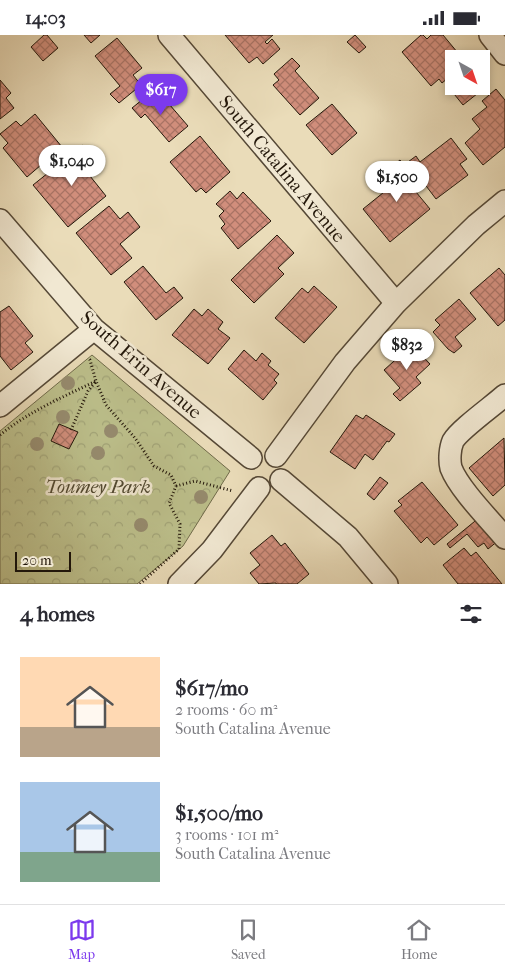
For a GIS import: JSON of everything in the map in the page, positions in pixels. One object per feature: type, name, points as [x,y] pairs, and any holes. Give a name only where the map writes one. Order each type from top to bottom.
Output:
[{"type":"street","name":"South Catalina Avenue","points":[[169,35],[396,303]]},
{"type":"street","points":[[490,35],[505,54]]},
{"type":"street","points":[[276,456],[345,362],[396,303],[476,225],[505,201]]},
{"type":"street","name":"South Erin Avenue","points":[[0,220],[94,329],[251,458]]},
{"type":"street","points":[[0,407],[94,329]]},
{"type":"street","points":[[505,395],[462,430],[453,440],[450,453],[451,466],[458,480],[505,538]]},
{"type":"street","points":[[179,584],[212,550],[256,492],[274,487],[281,479],[284,471],[283,465],[280,459],[269,452],[263,451],[258,453],[251,458],[246,466],[247,478],[255,487],[256,492]]},
{"type":"street","points":[[281,479],[348,537],[387,584]]},
{"type":"path","points":[[76,343],[90,360],[106,405],[135,438],[154,466],[171,475],[176,486],[169,503],[180,523],[179,549],[140,584]]},
{"type":"path","points":[[72,430],[88,391],[96,381]]},
{"type":"path","points":[[0,435],[44,407],[96,381]]},
{"type":"path","points":[[176,486],[196,481],[256,492]]},
{"type":"green space","name":"Toumey Park","points":[[92,355],[230,471],[183,546],[137,584],[0,584],[0,431]]},
{"type":"building","points":[[44,35],[47,35],[58,48],[43,61],[31,47]]},
{"type":"building","points":[[84,35],[100,35],[91,43]]},
{"type":"building","points":[[225,35],[273,35],[265,42],[267,44],[272,39],[280,49],[263,64],[257,57],[249,63]]},
{"type":"building","points":[[355,35],[366,47],[359,53],[347,42]]},
{"type":"building","points":[[421,35],[427,39],[431,35],[443,35],[456,50],[445,50],[445,80],[442,83],[439,79],[431,86],[402,52]]},
{"type":"building","points":[[117,38],[142,68],[133,75],[141,85],[119,103],[110,94],[120,86],[95,56]]},
{"type":"building","points":[[292,58],[300,66],[295,71],[319,98],[300,115],[273,85],[279,80],[274,74]]},
{"type":"building","points":[[0,80],[11,93],[6,98],[14,108],[0,119]]},
{"type":"building","points":[[496,89],[505,100],[505,147],[483,165],[465,143],[480,129],[472,119],[487,107],[482,101]]},
{"type":"building","points":[[153,91],[160,99],[163,97],[188,126],[169,142],[145,114],[141,118],[132,108]]},
{"type":"building","points":[[455,95],[476,95],[463,105]]},
{"type":"building","points":[[332,104],[357,133],[332,155],[306,125]]},
{"type":"building","points":[[35,114],[62,147],[27,177],[3,148],[8,143],[0,134],[16,121],[21,126]]},
{"type":"building","points":[[200,136],[230,172],[206,193],[201,188],[196,192],[170,162]]},
{"type":"building","points":[[451,138],[467,159],[460,164],[468,175],[436,199],[408,162],[416,156],[420,162]]},
{"type":"building","points":[[83,145],[100,167],[90,176],[106,196],[68,227],[33,185]]},
{"type":"building","points":[[400,160],[422,187],[416,192],[430,209],[390,242],[363,209],[389,188],[380,176]]},
{"type":"building","points":[[230,191],[237,199],[243,192],[271,221],[238,249],[221,228],[225,224],[219,216],[224,211],[216,204]]},
{"type":"building","points":[[109,206],[120,219],[128,212],[140,227],[120,244],[132,258],[111,275],[76,233]]},
{"type":"building","points":[[277,235],[294,253],[278,268],[284,274],[254,303],[231,280]]},
{"type":"building","points":[[143,266],[166,293],[174,287],[183,298],[156,320],[124,282]]},
{"type":"building","points":[[499,268],[505,275],[505,320],[498,326],[470,293]]},
{"type":"building","points":[[314,286],[337,307],[304,343],[275,318],[302,288],[308,293]]},
{"type":"building","points":[[459,299],[476,319],[455,337],[462,346],[454,353],[433,332],[440,325],[435,320]]},
{"type":"building","points":[[9,306],[33,336],[25,343],[33,352],[11,370],[0,356],[0,312]]},
{"type":"building","points":[[194,309],[202,316],[208,309],[223,322],[218,329],[230,338],[208,364],[172,335]]},
{"type":"building","points":[[412,345],[430,364],[416,377],[421,383],[400,401],[393,394],[400,388],[384,370]]},
{"type":"building","points":[[244,350],[256,361],[262,353],[271,361],[268,365],[279,374],[274,380],[277,383],[263,400],[228,369]]},
{"type":"building","points":[[356,415],[363,419],[366,415],[395,434],[389,442],[387,441],[373,460],[365,454],[355,469],[330,452]]},
{"type":"building","points":[[59,424],[78,432],[69,449],[51,441]]},
{"type":"building","points":[[504,438],[505,485],[493,496],[469,468]]},
{"type":"building","points":[[380,477],[388,483],[374,500],[367,494]]},
{"type":"building","points":[[422,482],[458,525],[434,545],[427,537],[421,543],[394,511],[402,505],[398,501]]},
{"type":"building","points":[[480,517],[499,540],[488,549],[484,543],[478,547],[467,534],[450,548],[447,544]]},
{"type":"building","points":[[272,535],[281,546],[285,543],[309,574],[297,584],[259,584],[250,573],[260,565],[250,553]]},
{"type":"building","points":[[464,548],[471,556],[476,552],[502,584],[458,584],[443,565]]}]
